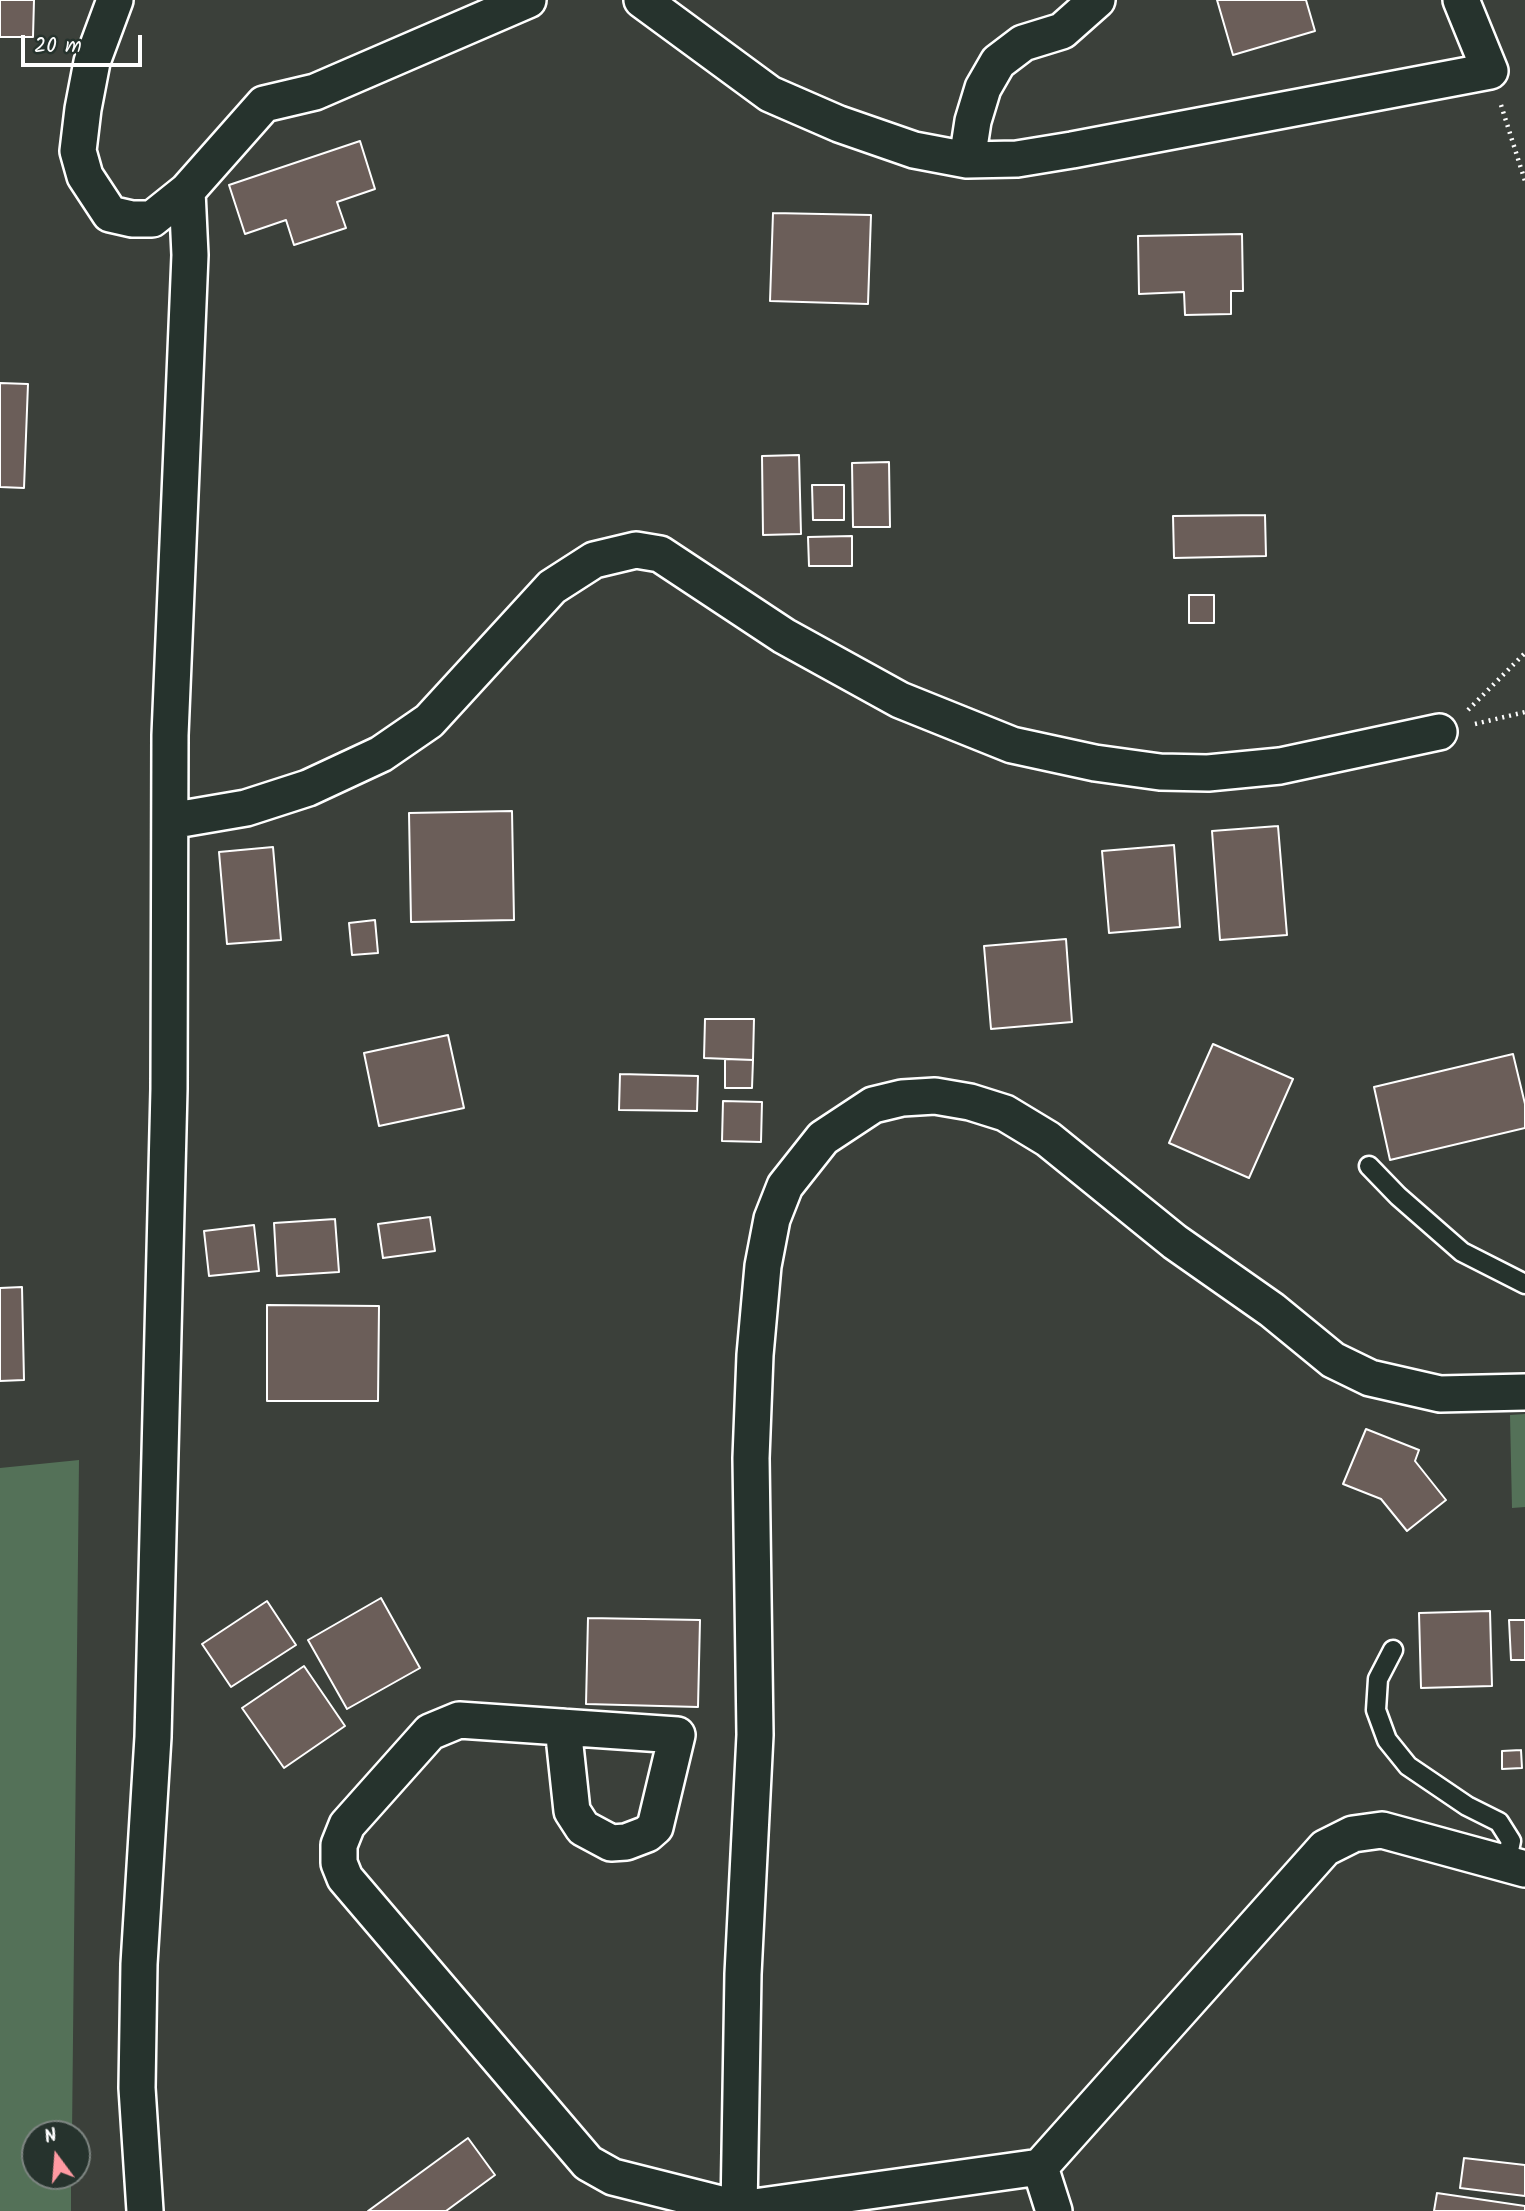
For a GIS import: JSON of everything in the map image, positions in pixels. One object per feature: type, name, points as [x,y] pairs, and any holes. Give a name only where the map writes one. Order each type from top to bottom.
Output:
[{"type":"street","points":[[115,0],[92,62],[78,151],[85,176],[110,214],[132,219],[152,219],[187,191],[264,104],[314,92],[528,0]]},
{"type":"street","points":[[642,0],[770,94],[839,124],[914,150],[967,160],[1017,159],[1072,150],[1490,71],[1461,0]]},
{"type":"street","points":[[967,160],[976,110],[983,88],[998,62],[1023,43],[1062,31],[1097,0]]},
{"type":"street","points":[[145,2211],[137,2088],[139,1964],[153,1737],[161,1474],[171,968],[170,735],[190,255],[187,191]]},
{"type":"street","points":[[170,821],[258,804],[308,788],[381,754],[429,721],[552,587],[594,560],[636,550],[660,554],[783,636],[900,700],[1012,745],[1095,764],[1160,772],[1208,772],[1280,766],[1439,732]]},
{"type":"street","points":[[740,2210],[743,1974],[755,1735],[751,1458],[755,1355],[763,1266],[772,1219],[785,1186],[823,1138],[873,1105],[902,1098],[935,1097],[970,1102],[1005,1113],[1048,1139],[1175,1242],[1272,1310],[1333,1360],[1370,1378],[1440,1394],[1525,1392]]},
{"type":"street","points":[[563,1727],[459,1720],[437,1727],[347,1825],[339,1845],[342,1871],[345,1878],[588,2163],[613,2177],[740,2210],[1040,2167],[1325,1848],[1353,1834],[1382,1830],[1516,1867]]},
{"type":"street","points":[[1040,2167],[1054,2211]]},
{"type":"lane","points":[[1369,1166],[1398,1196],[1462,1252],[1525,1284]]},
{"type":"lane","points":[[1393,1650],[1378,1679],[1377,1710],[1387,1740],[1408,1766],[1467,1806],[1499,1822],[1511,1841],[1516,1867]]},
{"type":"path","points":[[1490,71],[1525,181]]},
{"type":"path","points":[[1439,732],[1473,706],[1525,653]]},
{"type":"path","points":[[1439,732],[1525,712]]},
{"type":"green space","points":[[1525,1414],[1525,1507],[1512,1508],[1510,1415]]},
{"type":"green space","points":[[79,1460],[72,2120],[21,2120],[21,2190],[71,2190],[71,2211],[0,2211],[0,1468]]},
{"type":"building","points":[[0,0],[34,0],[33,37],[0,37]]},
{"type":"building","points":[[1217,0],[1306,0],[1315,31],[1233,55]]},
{"type":"building","points":[[360,141],[375,189],[337,202],[346,228],[294,245],[286,220],[245,234],[229,185]]},
{"type":"building","points":[[773,213],[871,215],[868,304],[770,301]]},
{"type":"building","points":[[1242,234],[1243,291],[1231,291],[1231,314],[1185,315],[1184,292],[1139,294],[1138,236]]},
{"type":"building","points":[[0,383],[28,384],[24,488],[0,487]]},
{"type":"building","points":[[799,455],[801,534],[763,535],[762,456]]},
{"type":"building","points":[[889,462],[890,527],[853,527],[852,463]]},
{"type":"building","points":[[812,485],[844,485],[844,520],[813,520]]},
{"type":"building","points":[[1265,515],[1266,556],[1174,558],[1173,516]]},
{"type":"building","points":[[852,536],[852,566],[809,566],[808,537]]},
{"type":"building","points":[[1189,595],[1214,595],[1214,623],[1189,623]]},
{"type":"building","points":[[512,811],[514,920],[411,922],[409,813]]},
{"type":"building","points":[[1278,826],[1287,935],[1220,940],[1212,831]]},
{"type":"building","points":[[1174,845],[1180,927],[1109,933],[1102,851]]},
{"type":"building","points":[[273,847],[281,940],[227,944],[219,852]]},
{"type":"building","points":[[375,920],[378,953],[352,955],[349,923]]},
{"type":"building","points":[[1066,939],[1072,1022],[991,1029],[984,946]]},
{"type":"building","points":[[705,1019],[754,1019],[753,1060],[704,1058]]},
{"type":"building","points":[[448,1035],[464,1108],[379,1126],[364,1053]]},
{"type":"building","points":[[1213,1044],[1293,1079],[1249,1178],[1169,1143]]},
{"type":"building","points":[[1513,1054],[1525,1104],[1525,1128],[1390,1160],[1374,1087]]},
{"type":"building","points":[[725,1059],[753,1060],[752,1088],[725,1088]]},
{"type":"building","points":[[620,1074],[698,1076],[697,1111],[619,1110]]},
{"type":"building","points":[[723,1101],[762,1102],[761,1142],[722,1141]]},
{"type":"building","points":[[430,1217],[435,1251],[383,1258],[378,1224]]},
{"type":"building","points":[[335,1219],[339,1272],[277,1276],[274,1223]]},
{"type":"building","points":[[254,1225],[259,1271],[209,1276],[204,1231]]},
{"type":"building","points":[[22,1287],[24,1380],[0,1381],[0,1288]]},
{"type":"building","points":[[267,1305],[379,1306],[378,1401],[267,1401]]},
{"type":"building","points":[[1366,1429],[1419,1450],[1415,1461],[1446,1500],[1407,1531],[1381,1499],[1343,1484]]},
{"type":"building","points":[[381,1598],[420,1668],[347,1709],[308,1640]]},
{"type":"building","points":[[267,1601],[296,1645],[231,1687],[202,1644]]},
{"type":"building","points":[[1490,1611],[1492,1686],[1421,1688],[1419,1613]]},
{"type":"building","points":[[588,1618],[700,1620],[698,1707],[586,1704]]},
{"type":"building","points":[[1509,1620],[1525,1620],[1525,1660],[1511,1660]]},
{"type":"building","points":[[304,1666],[345,1726],[284,1768],[242,1708]]},
{"type":"building","points":[[1521,1750],[1522,1768],[1502,1769],[1502,1751]]},
{"type":"building","points":[[468,2138],[495,2175],[446,2211],[368,2211]]},
{"type":"building","points":[[1464,2158],[1525,2165],[1525,2196],[1460,2188]]},
{"type":"building","points":[[1437,2193],[1525,2206],[1525,2211],[1434,2211]]}]
